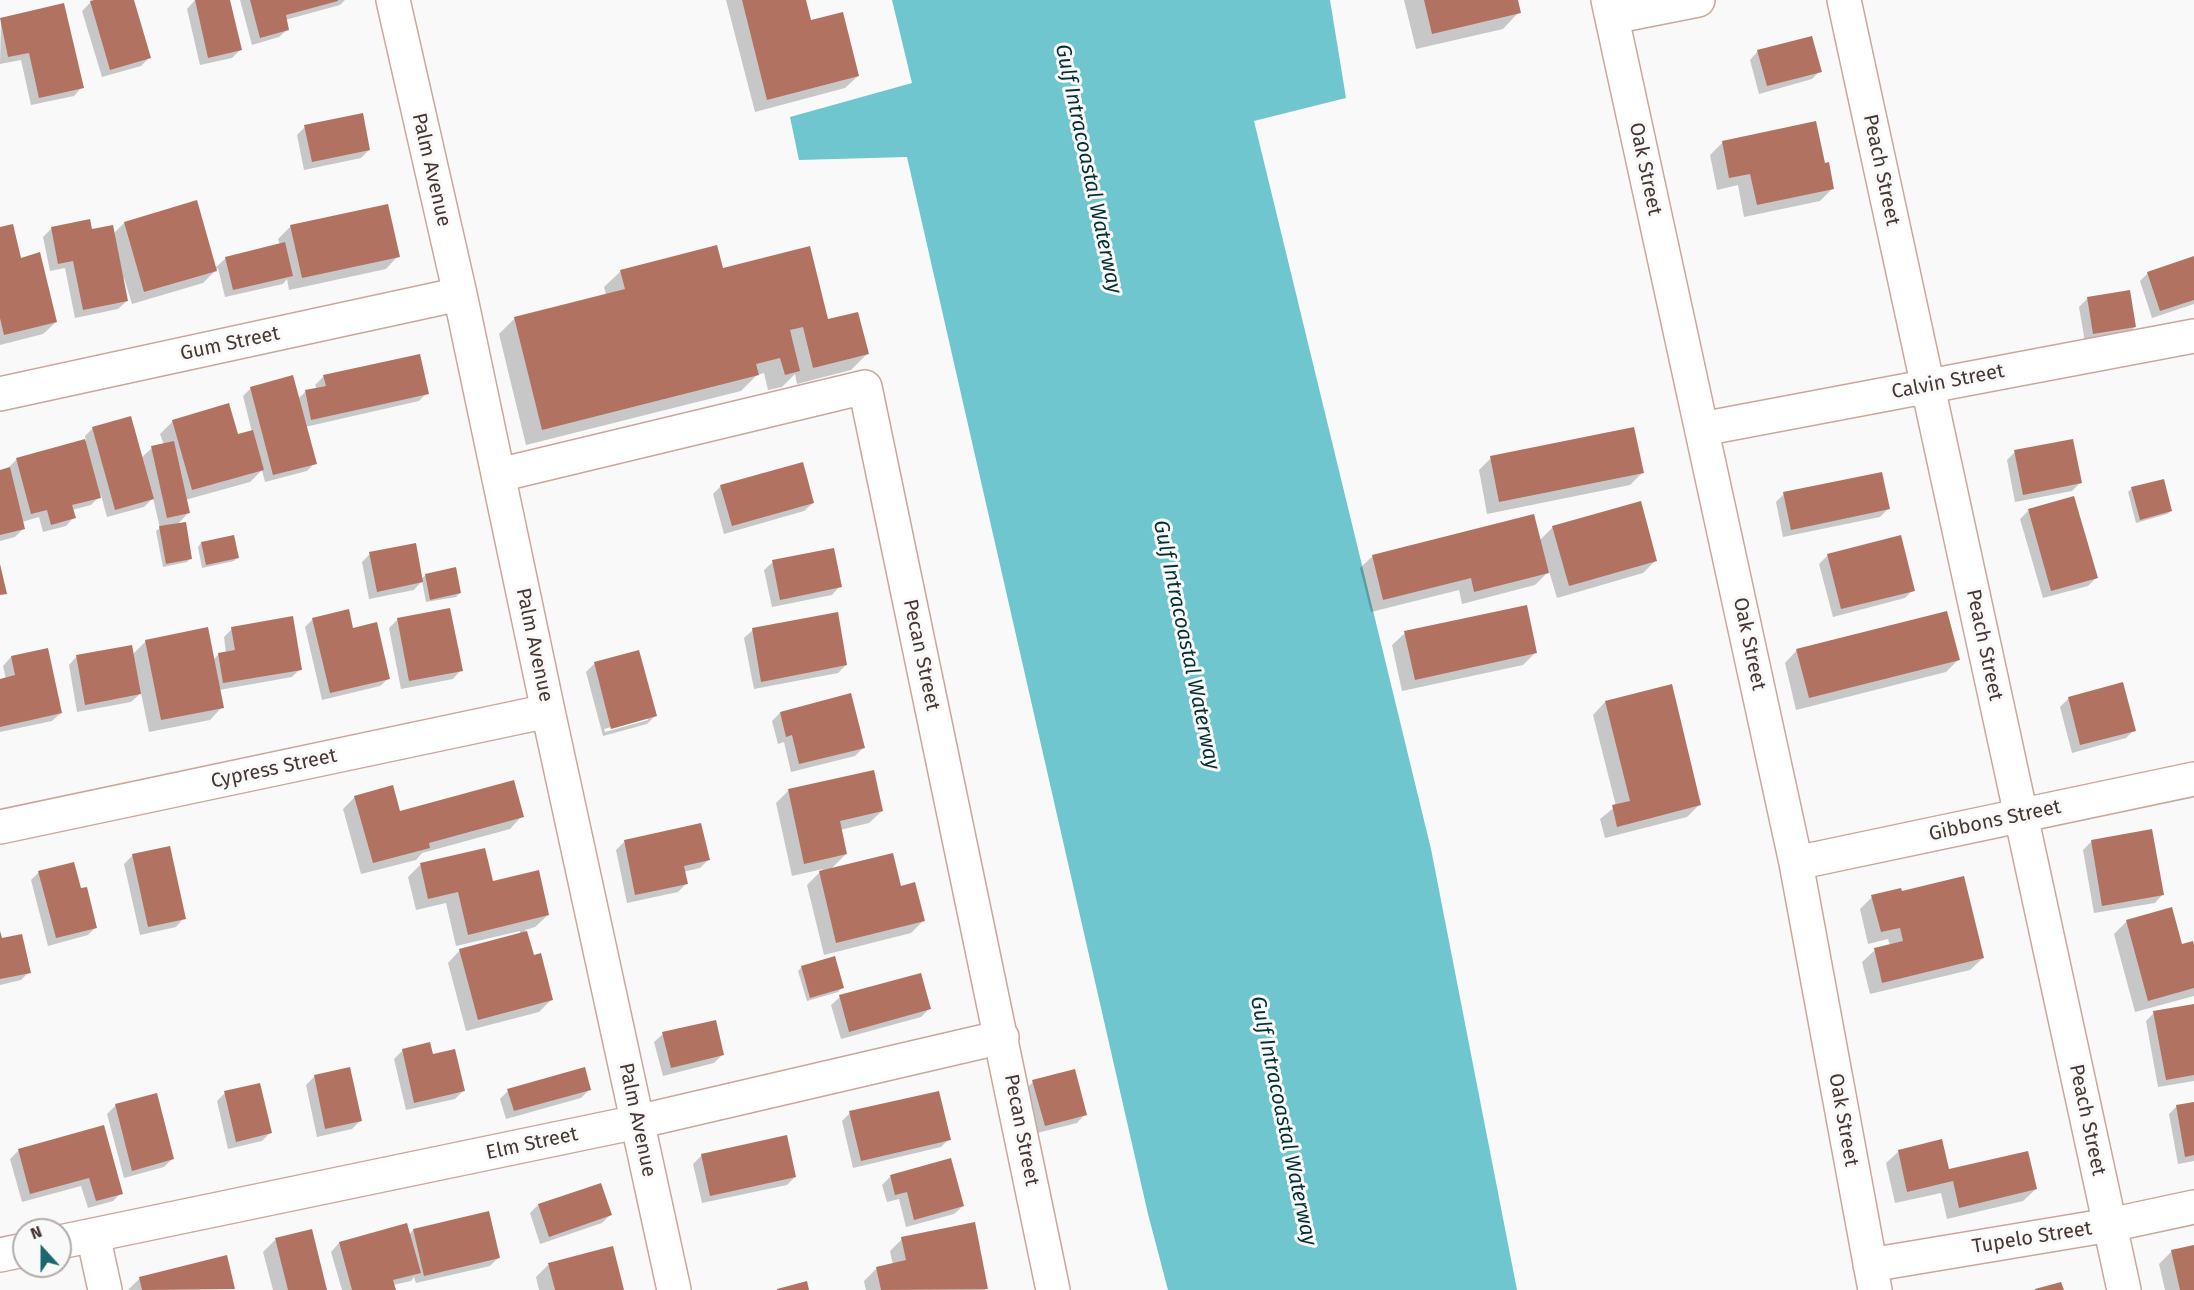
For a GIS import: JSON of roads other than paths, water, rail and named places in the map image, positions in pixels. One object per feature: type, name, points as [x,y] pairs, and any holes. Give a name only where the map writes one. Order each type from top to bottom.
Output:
[{"type":"street","name":"Palm Avenue","points":[[393,0],[460,294],[674,1290]]},
{"type":"street","points":[[1610,9],[1698,0]]},
{"type":"street","name":"Peach Street","points":[[1844,0],[2124,1290]]},
{"type":"street","name":"Oak Street","points":[[1610,9],[1796,863],[1872,1278]]},
{"type":"street","name":"Gum Street","points":[[0,394],[460,294]]},
{"type":"street","name":"Calvin Street","points":[[1702,429],[2194,336]]},
{"type":"street","name":"Pecan Street","points":[[499,476],[865,387],[1053,1290]]},
{"type":"street","name":"Cypress Street","points":[[0,827],[548,711]]},
{"type":"street","name":"Gibbons Street","points":[[1796,863],[2194,779]]},
{"type":"street","name":"Elm Street","points":[[72,1239],[638,1122],[1002,1037]]},
{"type":"street","name":"Tupelo Street","points":[[1872,1278],[2194,1207]]},
{"type":"street","points":[[93,1235],[105,1290]]},
{"type":"water","name":"Gulf Intracoastal Waterway","points":[[892,0],[1330,0],[1346,98],[1254,121],[1431,849],[1517,1290],[1168,1290],[1148,1214],[907,157],[799,160],[790,117],[912,83]]}]
